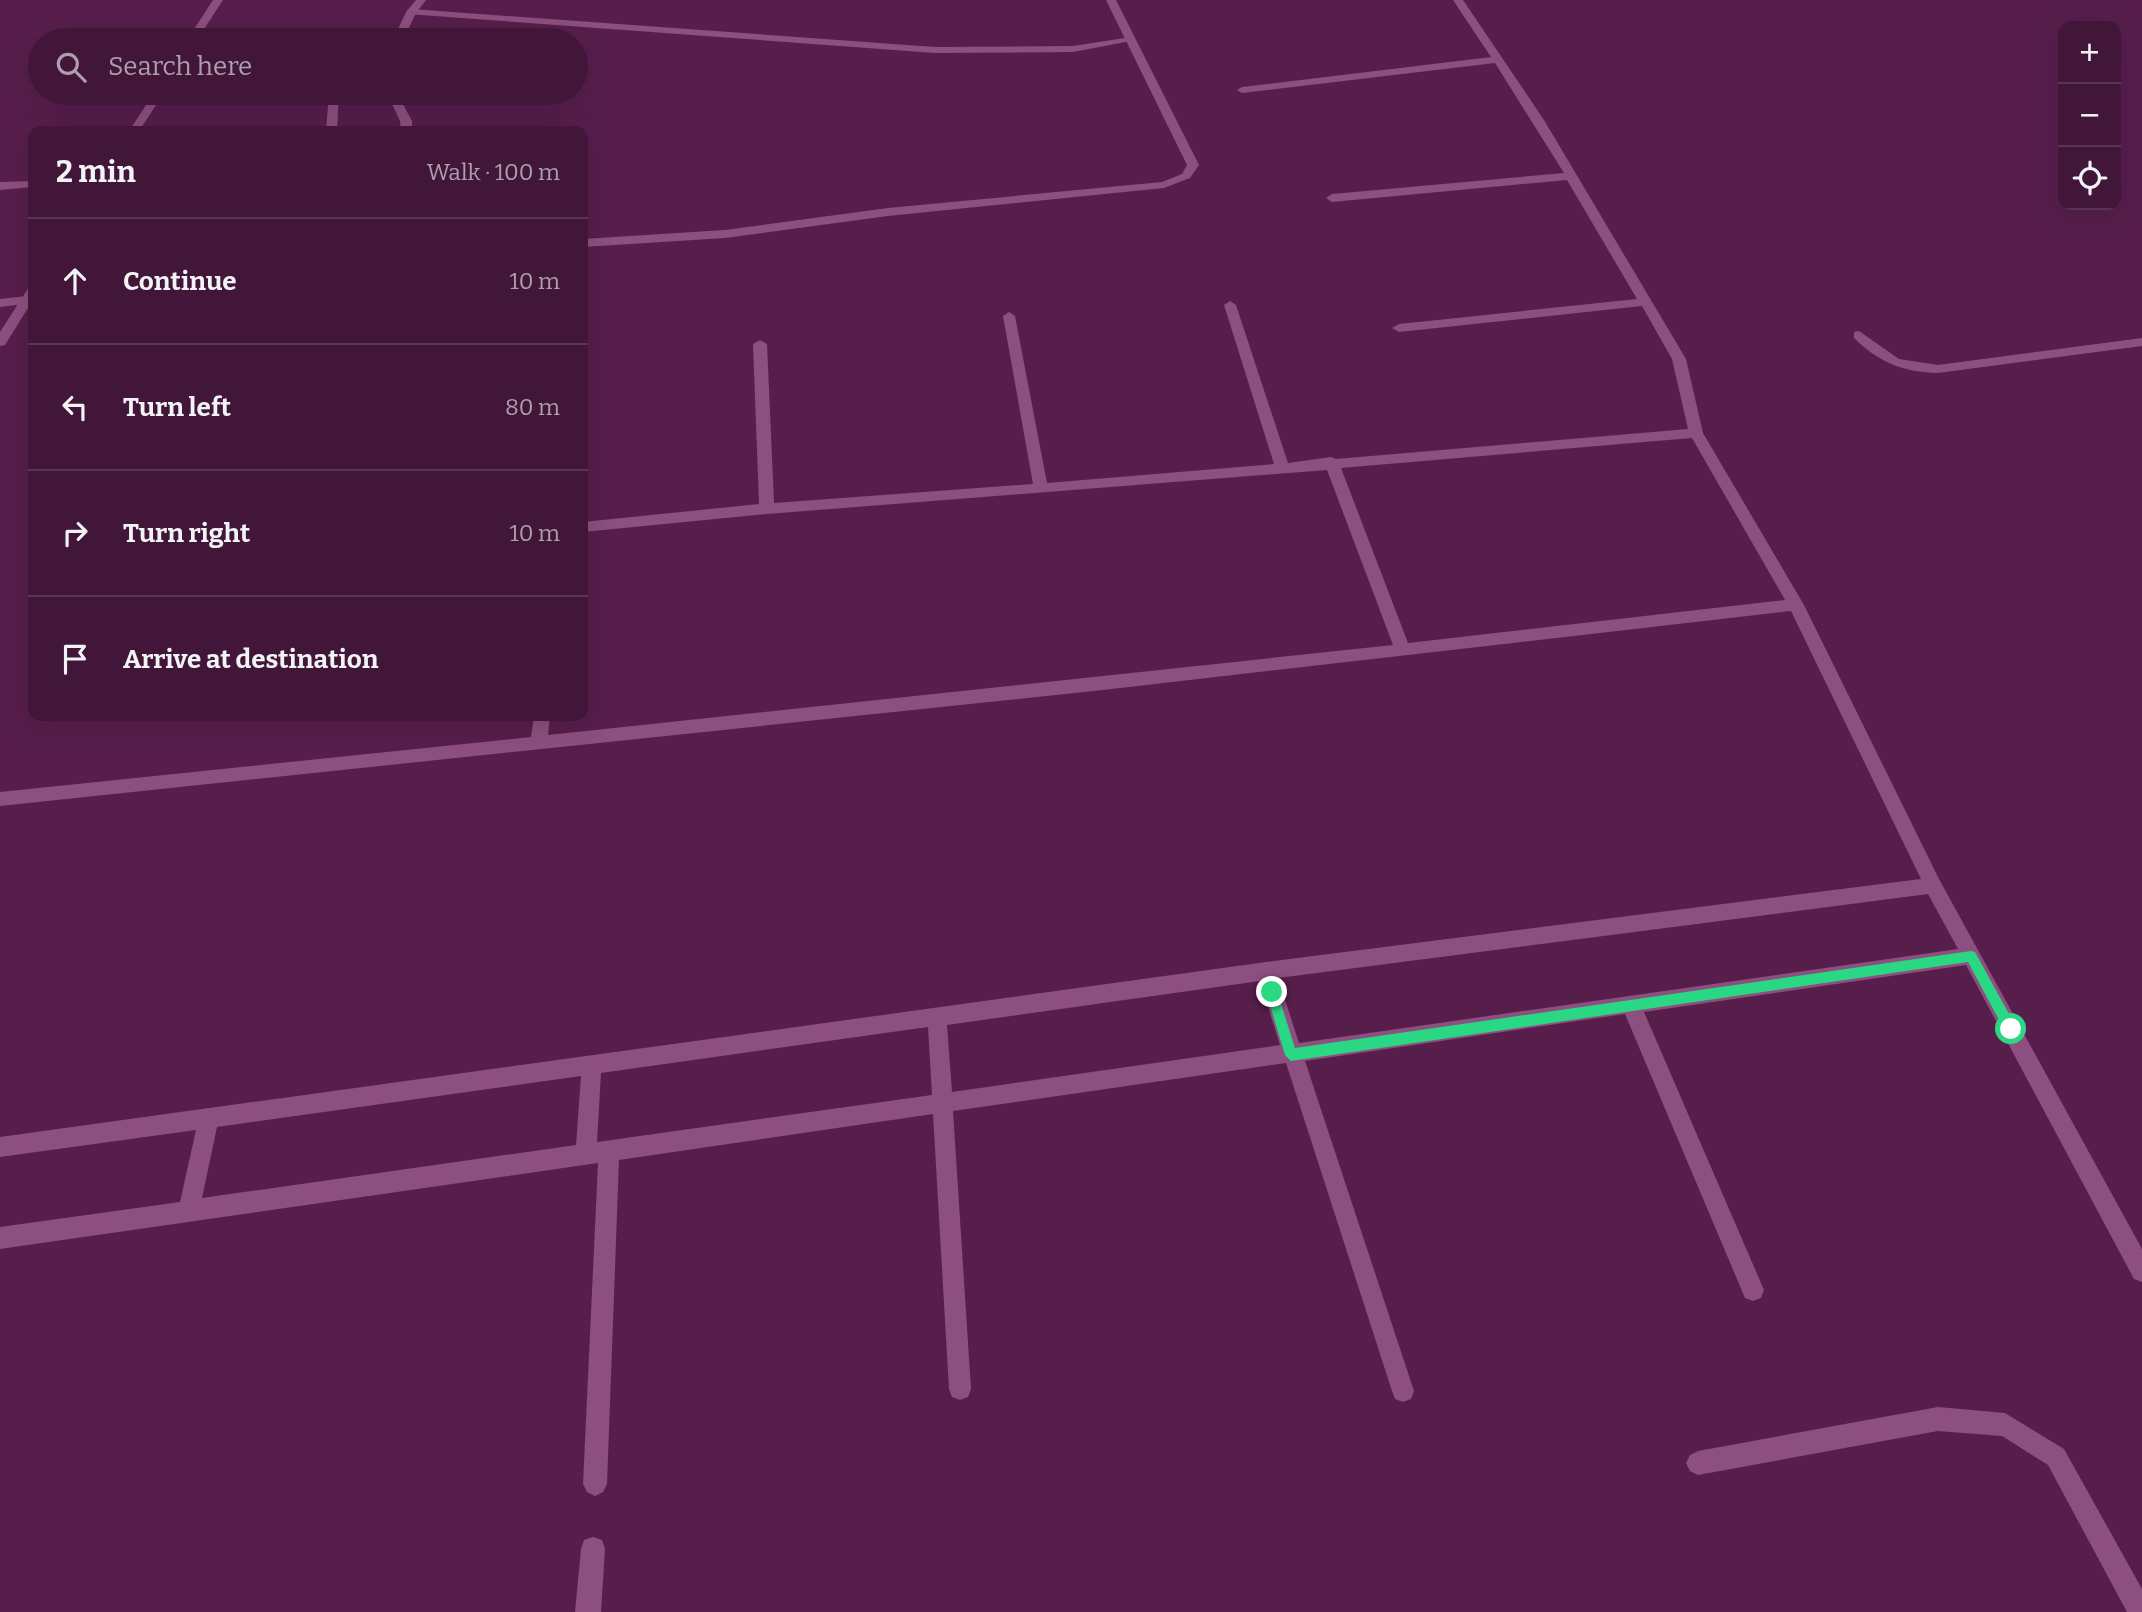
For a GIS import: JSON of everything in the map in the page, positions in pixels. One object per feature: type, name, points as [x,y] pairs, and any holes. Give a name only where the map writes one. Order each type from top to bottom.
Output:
[{"type":"street","points":[[200,28],[218,0]]},
{"type":"street","points":[[404,28],[411,12],[421,0]]},
{"type":"street","points":[[588,243],[725,234],[888,212],[1164,185],[1186,176],[1193,165],[1111,0]]},
{"type":"street","points":[[1458,0],[1499,59],[1679,359],[1696,433],[1796,605],[1933,885],[2142,1270]]},
{"type":"street","points":[[411,12],[935,50],[1073,49],[1131,40]]},
{"type":"street","points":[[1242,90],[1499,59]]},
{"type":"street","points":[[137,126],[151,105]]},
{"type":"street","points":[[332,126],[333,105]]},
{"type":"street","points":[[398,105],[406,126]]},
{"type":"street","points":[[1332,198],[1570,176]]},
{"type":"street","points":[[0,186],[28,184]]},
{"type":"street","points":[[0,303],[28,296]]},
{"type":"street","points":[[0,342],[28,298]]},
{"type":"street","points":[[1399,328],[1645,302]]},
{"type":"street","points":[[1230,305],[1282,468]]},
{"type":"street","points":[[1009,316],[1041,489]]},
{"type":"street","points":[[1859,335],[1881,358],[1907,368],[1938,369],[2142,342]]},
{"type":"street","points":[[760,344],[767,509]]},
{"type":"street","points":[[588,527],[767,509],[1041,489],[1331,462],[1696,433]]},
{"type":"street","points":[[1331,462],[1403,650]]},
{"type":"street","points":[[0,799],[1103,684],[1796,605]]},
{"type":"street","points":[[538,743],[541,721]]},
{"type":"street","points":[[0,1147],[1266,971],[1933,885]]},
{"type":"street","points":[[0,1238],[1971,956]]},
{"type":"street","points":[[1266,971],[1291,1055],[1403,1391]]},
{"type":"street","points":[[1630,1005],[1753,1290]]},
{"type":"street","points":[[937,1017],[960,1389]]},
{"type":"street","points":[[586,1153],[592,1065]]},
{"type":"street","points":[[189,1211],[209,1118]]},
{"type":"street","points":[[595,1484],[610,1150]]},
{"type":"street","points":[[1698,1463],[1938,1419],[2005,1425],[2056,1457],[2141,1612]]},
{"type":"street","points":[[588,1612],[593,1549]]},
{"type":"route","points":[[1272,992],[1291,1055],[1971,956],[2011,1029]]}]
